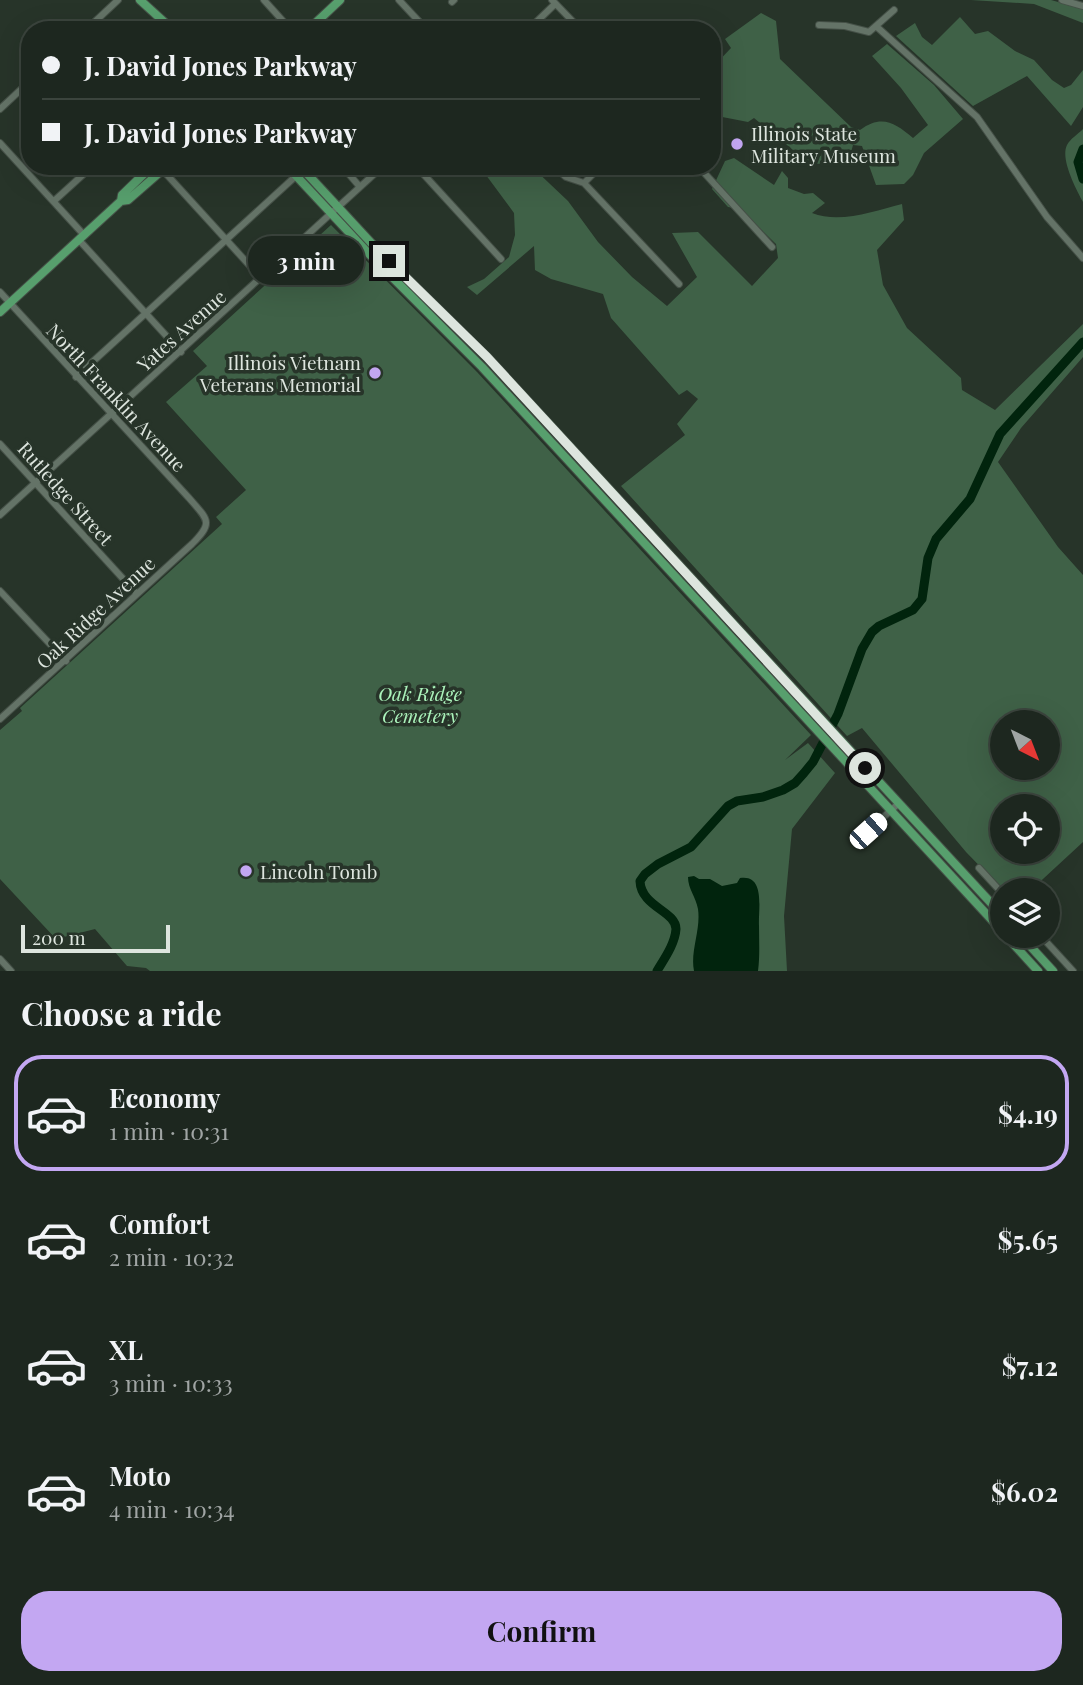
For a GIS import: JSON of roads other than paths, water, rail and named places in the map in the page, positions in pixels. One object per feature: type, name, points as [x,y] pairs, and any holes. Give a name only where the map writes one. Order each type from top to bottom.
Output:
[{"type":"main road","points":[[140,0],[157,21]]},
{"type":"main road","points":[[140,0],[163,21]]},
{"type":"main road","points":[[320,21],[340,0]]},
{"type":"main road","points":[[121,201],[122,195],[143,175]]},
{"type":"main road","points":[[0,312],[121,201],[128,200],[155,175]]},
{"type":"main road","points":[[304,175],[990,918]]},
{"type":"main road","points":[[335,211],[487,357],[990,901]]},
{"type":"main road","points":[[1017,948],[1038,971]]},
{"type":"main road","points":[[1032,948],[1053,971]]},
{"type":"street","points":[[96,21],[118,0]]},
{"type":"street","points":[[264,0],[284,21]]},
{"type":"street","points":[[399,0],[419,21]]},
{"type":"street","points":[[1062,0],[1083,6]]},
{"type":"street","points":[[536,21],[553,2],[572,21]]},
{"type":"street","points":[[819,25],[845,26],[865,32],[877,27],[894,10]]},
{"type":"street","points":[[877,27],[977,117],[1047,217],[1083,258]]},
{"type":"street","points":[[0,109],[21,89]]},
{"type":"street","points":[[0,143],[21,166]]},
{"type":"street","points":[[30,175],[181,352]]},
{"type":"street","points":[[54,201],[83,175]]},
{"type":"street","points":[[169,175],[261,278]]},
{"type":"street","points":[[76,377],[296,175]]},
{"type":"street","points":[[350,175],[360,187]]},
{"type":"street","name":"Yates Avenue","points":[[0,515],[373,175]]},
{"type":"street","points":[[424,175],[501,259]]},
{"type":"street","points":[[564,175],[584,183],[678,284]]},
{"type":"street","points":[[584,183],[592,175]]},
{"type":"street","points":[[706,175],[772,247]]},
{"type":"street","name":"North Franklin Avenue","points":[[0,292],[201,512],[208,525]]},
{"type":"street","name":"Rutledge Street","points":[[0,444],[137,594]]},
{"type":"street","name":"Oak Ridge Avenue","points":[[0,719],[192,544],[208,525]]},
{"type":"street","points":[[0,591],[66,661]]},
{"type":"street","points":[[868,831],[898,804]]},
{"type":"street","points":[[979,868],[990,880]]},
{"type":"street","points":[[1052,948],[1073,971]]},
{"type":"street","points":[[0,959],[9,970]]},
{"type":"waterway","points":[[1083,149],[1078,162],[1083,179]]},
{"type":"waterway","points":[[657,971],[671,946],[676,929],[671,918],[646,897],[640,881],[658,864],[691,847],[728,806],[737,801],[763,797],[783,790],[795,783],[804,773],[813,762],[838,714],[862,649],[872,632],[913,610],[922,599],[928,558],[936,539],[970,499],[1000,434],[1083,342]]},
{"type":"place","name":"Illinois State Military Museum","points":[[737,144]]},
{"type":"place","name":"Illinois Vietnam Veterans Memorial","points":[[375,373]]},
{"type":"place","name":"Lincoln Tomb","points":[[246,871]]},
{"type":"park label","name":"Oak Ridge Cemetery","points":[[420,704]]}]
